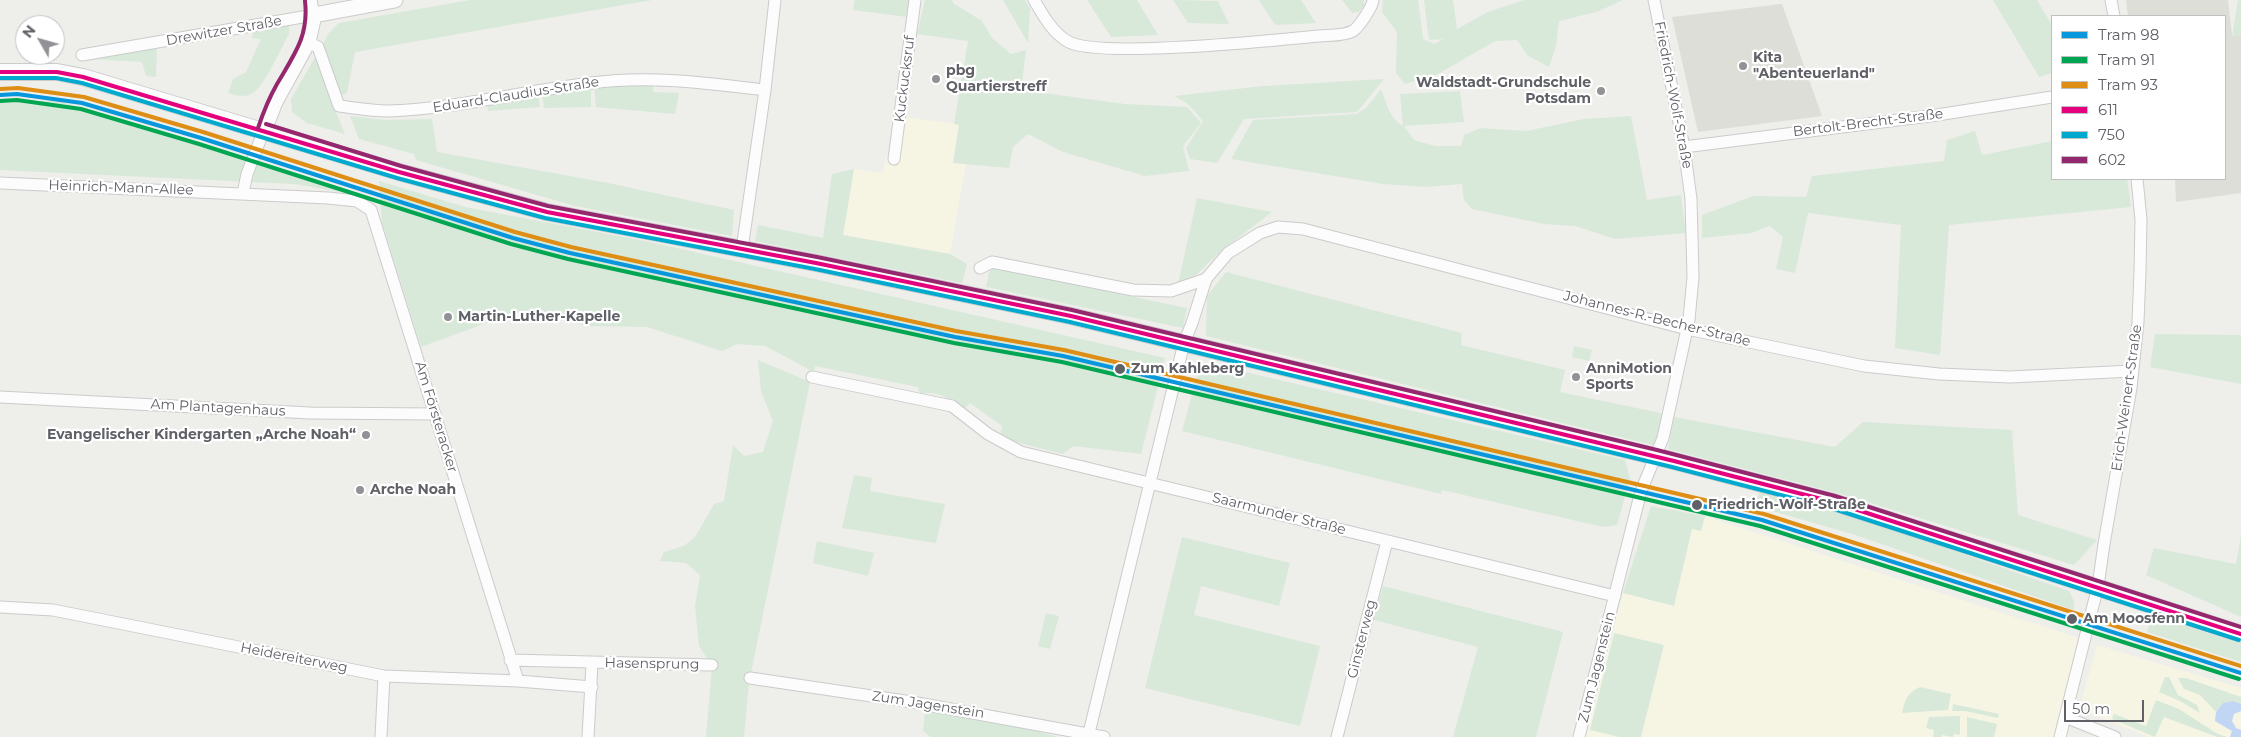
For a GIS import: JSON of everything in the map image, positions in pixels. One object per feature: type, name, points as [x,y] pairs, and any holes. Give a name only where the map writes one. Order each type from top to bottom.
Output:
[{"type":"main road","points":[[0,72],[57,72],[83,77],[399,172],[501,200],[591,221],[966,294],[1184,343],[1655,456],[1833,502],[2098,586],[2241,634]]},
{"type":"street","name":"Drewitzer Straße","points":[[82,55],[313,7],[395,0]]},
{"type":"street","points":[[742,250],[765,90],[775,0]]},
{"type":"street","name":"Kuckucksruf","points":[[894,159],[915,0]]},
{"type":"street","points":[[1034,0],[1050,26],[1068,42],[1094,47],[1115,48],[1199,46],[1281,40],[1354,31],[1373,6],[1373,0]]},
{"type":"street","name":"Friedrich-Wolf-Straße","points":[[1654,0],[1684,147],[1691,209],[1693,278],[1687,329],[1664,434],[1655,456]]},
{"type":"street","points":[[2111,0],[2114,15]]},
{"type":"street","points":[[243,193],[247,174],[274,102],[308,42],[313,7]]},
{"type":"street","name":"Eduard-Claudius-Straße","points":[[308,42],[318,47],[339,106],[386,111],[437,108],[593,82],[654,78],[688,80],[765,90]]},
{"type":"street","name":"Bertolt-Brecht-Straße","points":[[1684,147],[1937,115],[2051,96]]},
{"type":"street","name":"Erich-Weinert-Straße","points":[[2098,586],[2132,372],[2138,322],[2141,220],[2137,180]]},
{"type":"street","name":"Heinrich-Mann-Allee","points":[[0,183],[243,193],[357,201],[371,210]]},
{"type":"street","name":"Am Försteracker","points":[[371,210],[518,681]]},
{"type":"street","name":"Johannes-R.-Becher-Straße","points":[[1184,343],[1206,279],[1228,253],[1260,233],[1278,227],[1303,229],[1687,329],[1825,359],[1939,374],[2010,377],[2132,372]]},
{"type":"street","points":[[980,268],[992,262],[1133,290],[1171,291],[1206,279]]},
{"type":"street","points":[[1089,735],[1184,343]]},
{"type":"street","name":"Saarmunder Straße","points":[[812,376],[952,406],[988,434],[1021,452],[1615,596]]},
{"type":"street","name":"Am Plantagenhaus","points":[[0,397],[310,413],[435,414]]},
{"type":"street","points":[[1615,596],[1641,491],[1655,456]]},
{"type":"street","name":"Ginsterweg","points":[[1337,737],[1386,541]]},
{"type":"street","points":[[2060,737],[2098,586]]},
{"type":"street","name":"Zum Jagenstein","points":[[1579,737],[1615,596]]},
{"type":"street","name":"Heidereiterweg","points":[[0,607],[52,610],[384,676],[518,681],[592,687]]},
{"type":"street","name":"Hasensprung","points":[[510,660],[592,664],[712,665]]},
{"type":"street","name":"Hasensprung","points":[[588,737],[592,664]]},
{"type":"street","points":[[382,737],[384,676]]},
{"type":"street","name":"Zum Jagenstein","points":[[750,678],[912,702],[1104,737]]},
{"type":"street","points":[[2065,717],[2116,737]]},
{"type":"shaded area","points":[[470,0],[652,0],[355,52],[347,93],[331,100],[345,134],[307,123],[292,112],[291,99],[329,33],[339,23]]},
{"type":"shaded area","points":[[855,0],[910,0],[907,17],[853,10]]},
{"type":"shaded area","points":[[925,0],[952,0],[953,3],[982,21],[992,38],[1011,54],[1026,50],[1021,90],[1125,104],[1187,107],[1201,123],[1183,146],[1189,171],[1145,176],[1063,152],[1028,134],[1013,147],[1009,168],[953,163],[959,125],[954,124],[968,41],[917,34]]},
{"type":"shaded area","points":[[1003,0],[1025,0],[1030,9],[1028,43]]},
{"type":"shaded area","points":[[1087,0],[1137,0],[1158,35],[1111,37]]},
{"type":"shaded area","points":[[1173,0],[1218,1],[1229,24],[1188,23]]},
{"type":"shaded area","points":[[1259,0],[1301,0],[1316,23],[1275,25]]},
{"type":"shaded area","points":[[1342,0],[1364,0],[1364,7],[1358,12],[1352,13]]},
{"type":"shaded area","points":[[1383,0],[1418,0],[1423,39],[1435,44],[1443,39],[1429,40],[1424,0],[1453,0],[1457,29],[1490,11],[1525,0],[1623,0],[1599,11],[1559,21],[1556,46],[1549,67],[1527,55],[1517,40],[1495,41],[1438,74],[1405,84],[1396,73],[1397,32],[1382,12]]},
{"type":"shaded area","points":[[1993,0],[2037,0],[2051,23],[2051,73],[2039,77]]},
{"type":"shaded area","points":[[2126,0],[2228,0],[2232,36],[2241,35],[2241,193],[2176,202],[2175,180],[2226,180],[2226,15],[2128,15]]},
{"type":"shaded area","points":[[2238,0],[2241,0],[2241,35],[2232,37]]},
{"type":"shaded area","name":"Kita \"Abenteuerland\"","points":[[1782,4],[1822,116],[1698,132],[1672,17]]},
{"type":"shaded area","points":[[289,25],[289,34],[267,76],[256,90],[245,96],[228,93],[233,79],[246,72],[261,39],[252,38],[254,29]]},
{"type":"shaded area","points":[[157,46],[156,77],[146,76],[142,62],[89,59]]},
{"type":"shaded area","points":[[1384,79],[1357,112],[1244,119],[1217,163],[1190,159],[1186,148],[1203,121],[1188,104],[1174,96],[1263,86]]},
{"type":"shaded area","points":[[653,83],[653,92],[679,93],[675,114],[596,107],[594,86]]},
{"type":"shaded area","points":[[591,87],[591,107],[544,108],[542,94]]},
{"type":"shaded area","points":[[1381,89],[1392,115],[1403,126],[1400,94],[1460,91],[1464,122],[1404,126],[1414,140],[1435,146],[1461,146],[1464,135],[1480,128],[1526,131],[1584,119],[1631,116],[1647,200],[1681,195],[1686,233],[1615,239],[1575,226],[1544,224],[1472,209],[1464,200],[1462,184],[1427,187],[1383,184],[1231,159],[1253,120],[1357,114],[1367,107]]},
{"type":"shaded area","points":[[538,94],[540,107],[488,111],[487,104]]},
{"type":"shaded area","points":[[0,101],[59,101],[258,165],[370,197],[294,184],[0,170]]},
{"type":"shaded area","points":[[350,116],[386,120],[432,119],[437,152],[608,183],[734,210],[732,236],[575,206],[416,160],[414,154],[359,139]]},
{"type":"shaded area","points":[[903,117],[959,124],[953,162],[966,164],[950,254],[843,235],[854,169],[883,173],[886,157],[897,159]]},
{"type":"shaded area","points":[[1975,131],[1982,155],[2051,141],[2051,180],[2127,180],[2131,207],[1949,225],[1940,355],[1895,348],[1901,225],[1808,213],[1795,273],[1776,269],[1783,237],[1770,226],[1751,233],[1702,238],[1702,215],[1753,196],[1806,197],[1812,176],[1944,161],[1947,140]]},
{"type":"shaded area","points":[[854,169],[843,235],[950,254],[967,264],[962,283],[755,241],[758,225],[823,238],[832,174]]},
{"type":"shaded area","points":[[379,181],[465,207],[650,242],[1165,358],[1141,454],[1073,446],[1063,454],[1000,438],[1002,426],[970,403],[963,411],[938,394],[920,394],[918,387],[815,366],[814,372],[765,346],[737,344],[722,351],[647,327],[590,326],[516,312],[421,347],[382,223]]},
{"type":"shaded area","points":[[1197,198],[1272,212],[1222,250],[1196,275],[1178,284]]},
{"type":"shaded area","points":[[990,267],[1187,308],[1183,328],[986,287]]},
{"type":"shaded area","points":[[1226,272],[1462,333],[1461,345],[1565,370],[1560,392],[1665,414],[1657,446],[1206,336],[1207,296]]},
{"type":"shaded area","points":[[2155,334],[2241,335],[2241,384],[2150,367]]},
{"type":"shaded area","points":[[1574,346],[1592,350],[1589,361],[1572,357]]},
{"type":"shaded area","points":[[758,360],[810,382],[749,683],[744,737],[706,737],[712,666],[699,646],[695,606],[700,575],[686,563],[660,561],[664,552],[684,546],[695,537],[714,504],[724,501],[733,445],[744,456],[763,452],[773,421],[761,391]]},
{"type":"shaded area","points":[[1210,364],[1625,460],[1630,478],[1617,525],[1603,527],[1442,490],[1441,494],[1182,431],[1197,376]]},
{"type":"shaded area","points":[[1674,417],[1835,447],[1863,422],[2012,430],[2018,515],[2097,540],[2074,565],[1834,492],[1668,449]]},
{"type":"shaded area","points":[[854,475],[872,478],[870,491],[945,504],[936,543],[842,528]]},
{"type":"shaded area","points":[[1760,490],[1857,517],[2069,591],[2074,601],[2074,610],[1852,534],[1755,506]]},
{"type":"shaded area","points":[[1651,506],[1705,516],[1701,531],[1692,529],[1674,606],[1623,593]]},
{"type":"shaded area","points":[[1705,516],[2091,642],[2067,737],[1585,737],[1623,593],[1674,605],[1692,528],[1701,531]]},
{"type":"shaded area","points":[[2241,535],[2241,617],[2146,575],[2154,548],[2236,564]]},
{"type":"shaded area","points":[[1182,537],[1290,563],[1279,606],[1201,586],[1194,615],[1320,646],[1300,726],[1145,688]]},
{"type":"shaded area","points":[[817,541],[874,553],[868,576],[813,563]]},
{"type":"shaded area","points":[[1383,586],[1563,632],[1536,737],[1453,737],[1478,647],[1374,620]]},
{"type":"shaded area","points":[[1046,613],[1059,616],[1050,649],[1038,646]]},
{"type":"shaded area","points":[[2153,615],[2241,644],[2241,662],[2147,632]]},
{"type":"shaded area","points":[[1614,633],[1664,645],[1641,737],[1619,737],[1590,730]]},
{"type":"shaded area","points":[[2097,645],[2241,688],[2241,737],[2149,737],[2079,709]]},
{"type":"shaded area","points":[[2165,677],[2169,677],[2178,695],[2197,705],[2200,713],[2180,701],[2159,692]]},
{"type":"shaded area","points":[[2178,678],[2186,678],[2241,697],[2241,704],[2233,701],[2223,703],[2216,712],[2200,695],[2184,689]]},
{"type":"shaded area","points":[[1920,687],[1951,694],[1948,710],[1902,713],[1907,697]]},
{"type":"shaded area","points":[[2156,700],[2179,709],[2216,733],[2227,737],[2217,737],[2164,717],[2155,737],[2112,719],[2114,714],[2146,726]]},
{"type":"shaded area","points":[[1953,704],[1999,714],[1998,718],[1965,711],[1952,711]]},
{"type":"shaded area","points":[[925,711],[1006,723],[1058,737],[931,737],[923,731]]},
{"type":"shaded area","points":[[1960,716],[1960,735],[1933,737],[1934,730],[1926,728],[1929,717]]},
{"type":"shaded area","points":[[1967,717],[1997,724],[1994,737],[1967,737]]},
{"type":"water","points":[[2233,701],[2241,704],[2241,711],[2234,714],[2232,721],[2236,728],[2241,730],[2241,737],[2230,737],[2232,731],[2215,721],[2216,712],[2223,703]]},
{"type":"tram line","name":"93","points":[[0,89],[18,88],[84,97],[203,132],[515,232],[571,247],[956,331],[1064,350],[1764,514],[2241,666]]},
{"type":"tram line","name":"98","points":[[0,95],[17,94],[82,103],[201,138],[513,238],[570,253],[955,337],[1063,356],[1762,520],[2241,673]]},
{"type":"tram line","name":"91","points":[[0,101],[17,100],[81,109],[199,144],[511,244],[568,259],[954,343],[1062,362],[1760,526],[2239,679]]},
{"type":"transit line","name":"602","points":[[258,128],[271,95],[299,45],[305,25],[305,1]]},
{"type":"transit line","name":"611","points":[[0,72],[57,72],[83,77],[399,172],[547,212],[816,263],[1071,316],[1674,461],[1833,502],[2241,634]]},
{"type":"transit line","name":"750","points":[[0,78],[56,78],[82,83],[397,178],[545,218],[815,269],[1070,322],[1672,467],[1831,508],[2239,640]]},
{"type":"transit line","name":"602","points":[[266,124],[401,166],[548,206],[817,257],[1072,310],[1657,450],[1835,496],[2241,627]]},
{"type":"place","name":"Kita \"Abenteuerland\"","points":[[1743,66]]},
{"type":"place","name":"pbg Quartierstreff","points":[[936,79]]},
{"type":"place","name":"Waldstadt-Grundschule Potsdam","points":[[1601,91]]},
{"type":"place","name":"Martin-Luther-Kapelle","points":[[448,317]]},
{"type":"place","name":"Zum Kahleberg","points":[[1120,369]]},
{"type":"place","name":"AnniMotion Sports","points":[[1576,377]]},
{"type":"place","name":"Evangelischer Kindergarten „Arche Noah“","points":[[366,435]]},
{"type":"place","name":"Arche Noah","points":[[360,490]]},
{"type":"place","name":"Friedrich-Wolf-Straße","points":[[1697,505]]},
{"type":"place","name":"Am Moosfenn","points":[[2072,619]]}]
